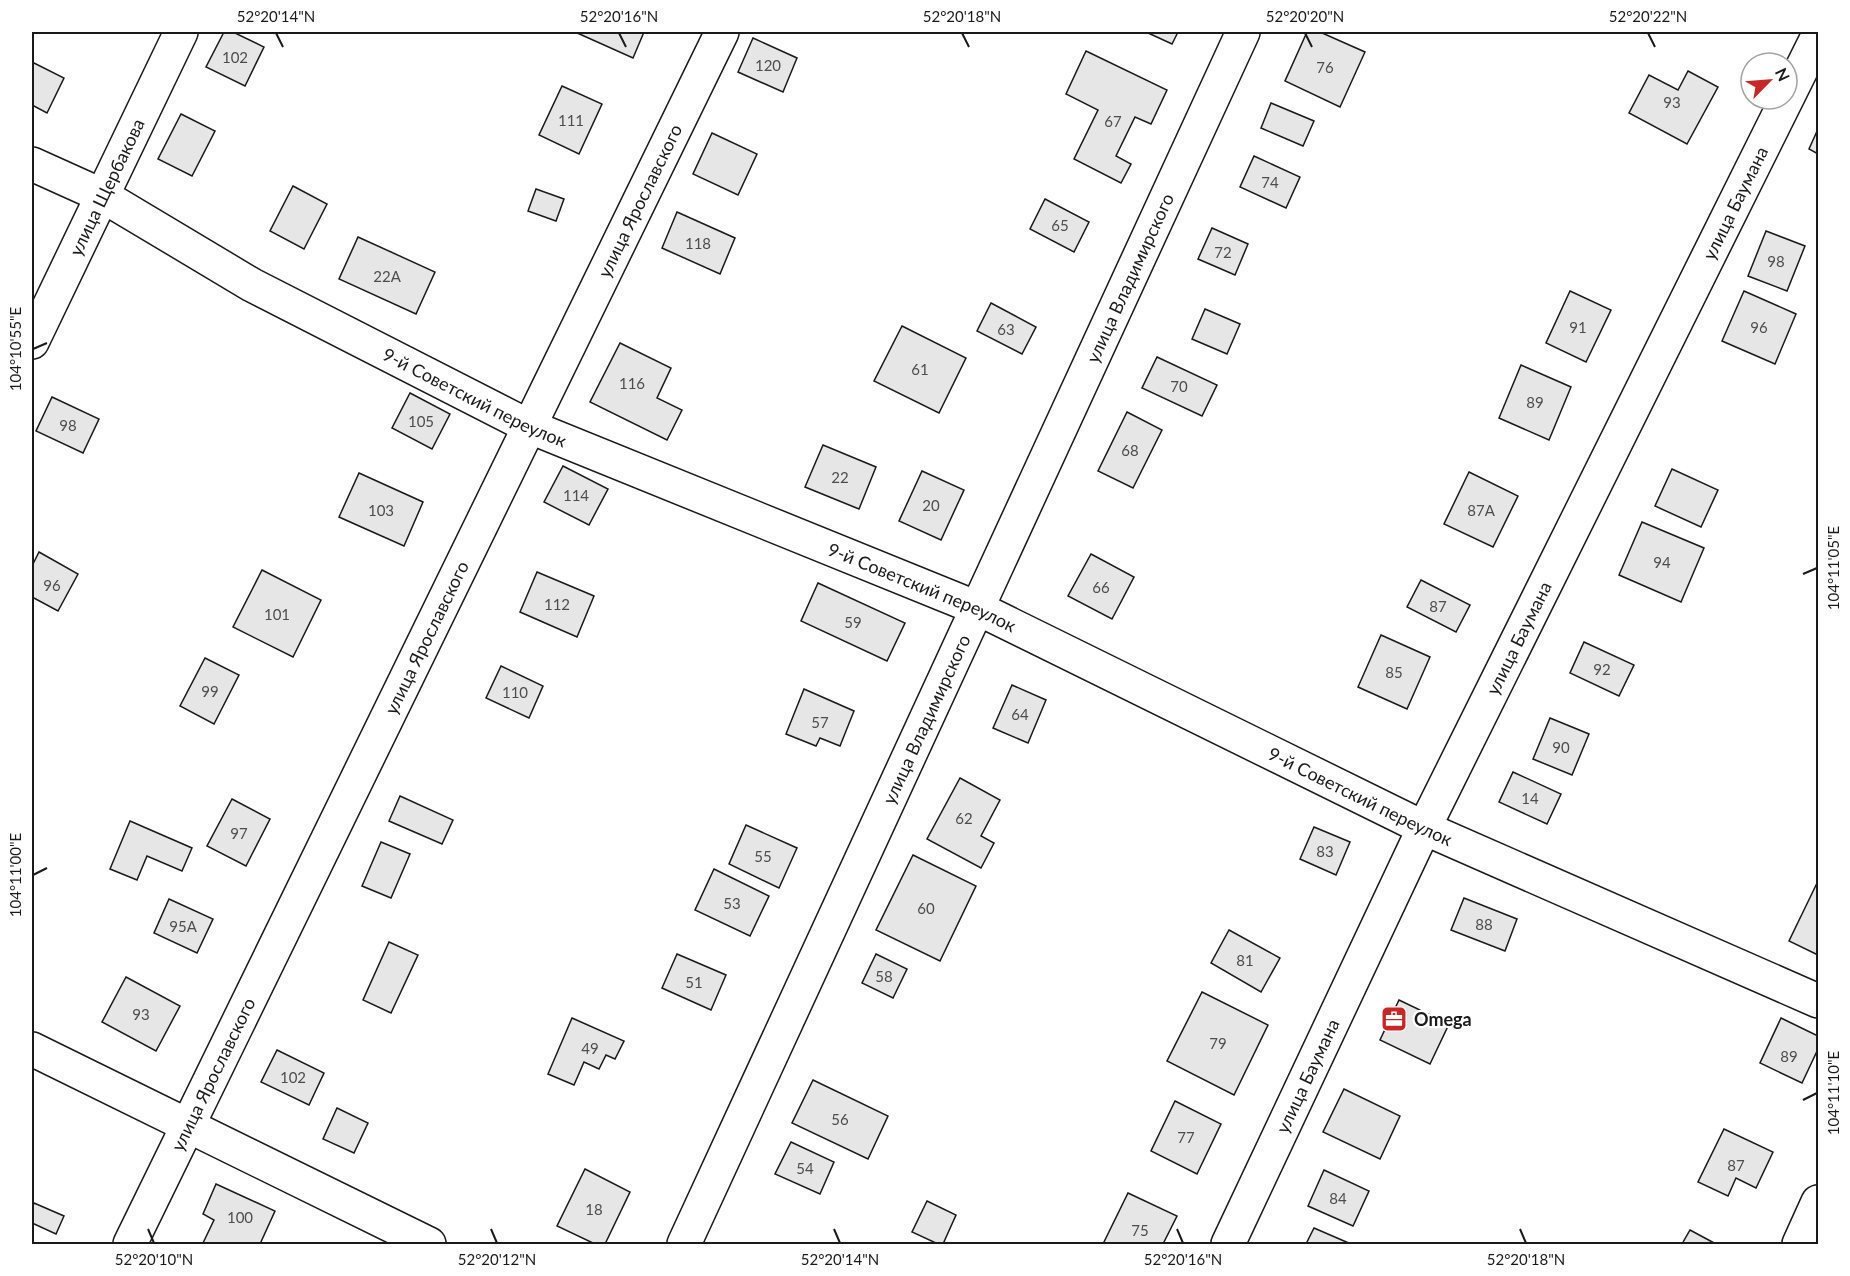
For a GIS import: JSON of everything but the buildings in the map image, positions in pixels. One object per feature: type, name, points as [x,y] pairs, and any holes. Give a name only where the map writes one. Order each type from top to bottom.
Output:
[{"type":"street","name":"улица Щербакова","points":[[32,342],[181,32]]},
{"type":"street","name":"улица Ярославского","points":[[130,1245],[722,32]]},
{"type":"street","name":"улица Владимирского","points":[[684,1245],[1243,32]]},
{"type":"street","name":"улица Баумана","points":[[1228,1245],[1424,828],[1818,36]]},
{"type":"street","name":"9-й Советский переулок","points":[[32,164],[103,196],[252,285],[528,426],[977,608],[1424,828],[1818,1001]]},
{"type":"street","points":[[32,1049],[429,1245]]},
{"type":"street","points":[[1799,1245],[1818,1202]]},
{"type":"place","name":"Omega","points":[[1394,1019]]}]
